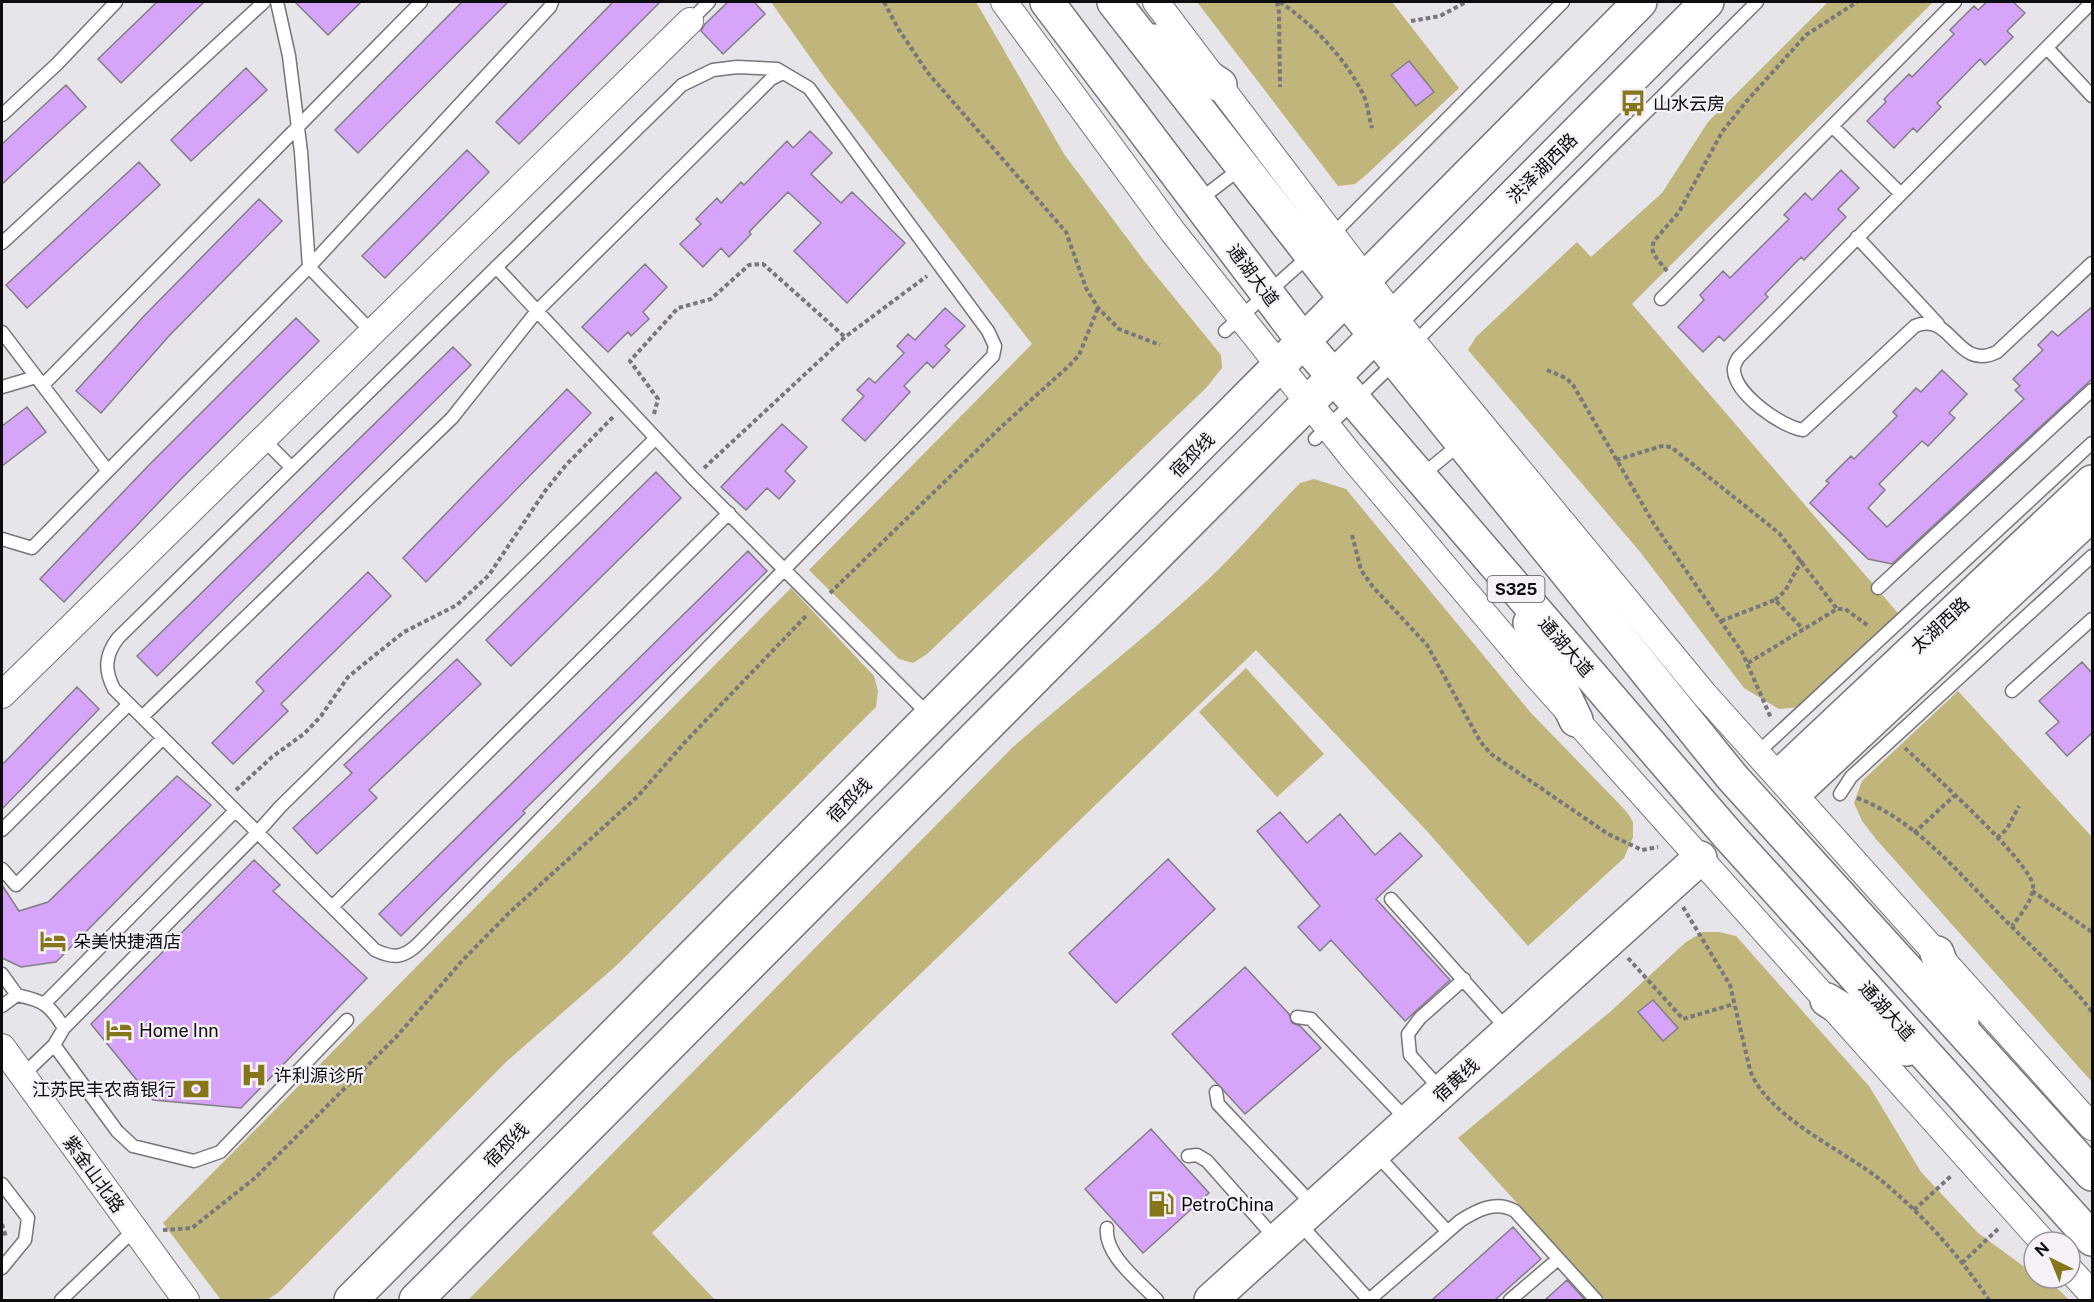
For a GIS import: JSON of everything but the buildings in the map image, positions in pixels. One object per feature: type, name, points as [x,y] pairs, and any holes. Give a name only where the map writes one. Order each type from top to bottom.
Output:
[{"type":"main road","name":"通湖大道","points":[[1047,2],[1304,342],[1728,835],[2092,1239]]},
{"type":"main road","points":[[1356,288],[1640,2]]},
{"type":"main road","name":"洪泽湖西路","points":[[1385,326],[1707,2]]},
{"type":"main road","points":[[1124,14],[1220,85]]},
{"type":"main road","points":[[1124,14],[1242,166],[1322,244],[1405,352],[1462,442],[1732,777],[2092,1174]]},
{"type":"main road","name":"宿邳线","points":[[351,1300],[1356,288]]},
{"type":"main road","points":[[416,1300],[1001,708],[1318,423],[1345,390],[1385,326]]},
{"type":"main road","name":"太湖西路","points":[[1786,766],[2092,482]]},
{"type":"main road","name":"太湖西路","points":[[1786,766],[2092,515]]},
{"type":"main road","points":[[1511,583],[1576,720]]},
{"type":"main road","name":"宿黄线","points":[[1211,1300],[1700,858]]},
{"type":"main road","points":[[1937,953],[1968,1037]]},
{"type":"main road","points":[[1827,1000],[1939,1068]]},
{"type":"street","points":[[1004,2],[1173,232],[1233,324],[1281,365],[1318,423],[1576,720],[2032,1230]]},
{"type":"street","points":[[1156,2],[1220,85],[1322,244]]},
{"type":"street","points":[[2,695],[690,21]]},
{"type":"street","points":[[1405,352],[1704,694],[2092,1127]]},
{"type":"street","name":"紫金山北路","points":[[2,1047],[186,1300]]},
{"type":"lane","points":[[2,115],[57,64],[116,2]]},
{"type":"lane","points":[[2,243],[264,2]]},
{"type":"lane","points":[[277,2],[289,56],[298,127],[309,267],[372,332]]},
{"type":"lane","points":[[2,387],[40,381],[422,2]]},
{"type":"lane","points":[[2,539],[32,548],[309,267],[550,7],[552,2]]},
{"type":"lane","points":[[690,21],[709,2]]},
{"type":"lane","points":[[1233,324],[1322,244],[1563,2]]},
{"type":"lane","points":[[1345,390],[1405,352],[1757,2]]},
{"type":"lane","points":[[1661,299],[1955,2]]},
{"type":"lane","points":[[1940,326],[1925,322],[1915,326],[1803,430],[1792,428],[1775,419],[1756,403],[1736,378],[1733,369],[1738,358],[2092,2]]},
{"type":"lane","points":[[2047,48],[2092,96]]},
{"type":"lane","points":[[758,67],[783,73],[809,88],[988,331],[995,346],[993,356],[409,953],[397,958],[375,950],[114,689],[108,678],[108,651],[118,638],[291,467],[682,85],[713,70],[758,67]]},
{"type":"lane","points":[[142,717],[452,418],[537,311],[771,79],[783,73]]},
{"type":"lane","points":[[1832,126],[1900,193]]},
{"type":"lane","points":[[1197,202],[1242,166]]},
{"type":"lane","points":[[1857,237],[1960,348],[1971,354],[1988,357],[1997,352],[2092,263]]},
{"type":"lane","points":[[496,267],[693,478],[931,717]]},
{"type":"lane","points":[[2,332],[107,470]]},
{"type":"lane","points":[[1878,588],[2092,390]]},
{"type":"lane","points":[[22,1076],[54,1045],[64,1028],[280,807],[656,438]]},
{"type":"lane","points":[[263,439],[291,467]]},
{"type":"lane","points":[[1420,477],[1462,442]]},
{"type":"lane","points":[[1786,766],[1777,735],[2092,443]]},
{"type":"lane","points":[[332,907],[729,513]]},
{"type":"lane","points":[[1840,794],[1851,777],[2092,556]]},
{"type":"lane","points":[[2012,691],[2092,619]]},
{"type":"lane","points":[[2,830],[129,704]]},
{"type":"lane","points":[[2,869],[16,885],[163,738]]},
{"type":"lane","points":[[45,1003],[235,811]]},
{"type":"lane","points":[[1391,899],[1510,1031]]},
{"type":"lane","points":[[2,974],[17,995],[45,1003],[64,1028]]},
{"type":"lane","points":[[1443,1092],[1410,1055],[1408,1034],[1420,1018],[1464,979]]},
{"type":"lane","points":[[2,1006],[17,995]]},
{"type":"lane","points":[[1297,1017],[1311,1019],[1409,1122]]},
{"type":"lane","points":[[54,1045],[117,1131],[133,1146],[194,1161],[220,1152],[347,1020]]},
{"type":"lane","points":[[1216,1092],[1218,1104],[1297,1223],[1369,1300],[1447,1232],[1476,1211],[1506,1206],[1515,1211],[1596,1300]]},
{"type":"lane","points":[[1375,1153],[1447,1232]]},
{"type":"lane","points":[[1188,1156],[1197,1155],[1207,1161],[1297,1223]]},
{"type":"lane","points":[[2,1184],[28,1218],[25,1240],[2,1268]]},
{"type":"lane","points":[[1107,1228],[1106,1237],[1111,1250],[1157,1300]]},
{"type":"lane","points":[[61,1300],[134,1230]]},
{"type":"lane","points":[[1510,1300],[1558,1259]]},
{"type":"path","points":[[884,2],[911,50],[928,73],[1066,232],[1086,288],[1098,308],[1119,329],[1160,345]]},
{"type":"path","points":[[1278,2],[1280,87]]},
{"type":"path","points":[[1278,2],[1318,32],[1347,68],[1365,98],[1372,128]]},
{"type":"path","points":[[1411,21],[1440,16],[1466,2]]},
{"type":"path","points":[[1677,283],[1652,248],[1654,241],[1679,212],[1722,132],[1806,35],[1857,2]]},
{"type":"path","points":[[646,427],[656,411],[658,399],[630,361],[635,352],[678,308],[711,299],[749,265],[763,264],[844,337]]},
{"type":"path","points":[[693,478],[844,337],[940,266]]},
{"type":"path","points":[[134,1230],[192,1228],[255,1178],[398,1035],[461,962],[509,913],[638,796],[686,741],[819,604],[961,469],[1001,427],[1069,366],[1079,354],[1098,308]]},
{"type":"path","points":[[1547,370],[1566,378],[1573,385],[1654,524],[1748,663],[1777,735]]},
{"type":"path","points":[[225,800],[272,757],[305,733],[321,716],[348,678],[370,659],[404,632],[457,605],[489,575],[529,513],[566,465],[608,419],[628,408]]},
{"type":"path","points":[[1616,460],[1662,446],[1671,447],[1771,525],[1802,560],[1837,609]]},
{"type":"path","points":[[1352,535],[1361,570],[1373,588],[1427,645],[1480,741],[1491,754],[1608,834],[1642,850],[1668,845]]},
{"type":"path","points":[[1721,621],[1775,600],[1785,591],[1802,560]]},
{"type":"path","points":[[1775,600],[1804,629]]},
{"type":"path","points":[[1748,663],[1837,609],[1845,609],[1883,637]]},
{"type":"path","points":[[1894,737],[2030,874],[2032,891],[2027,905],[2012,927]]},
{"type":"path","points":[[1840,794],[1872,804],[1914,833],[2012,927],[2092,1012]]},
{"type":"path","points":[[1914,833],[1954,796]]},
{"type":"path","points":[[1996,838],[2007,829],[2019,806]]},
{"type":"path","points":[[1668,887],[1730,985],[1752,1077],[1767,1100],[1874,1175],[1914,1210],[1962,1263],[1989,1300]]},
{"type":"path","points":[[2032,891],[2092,932]]},
{"type":"path","points":[[1611,939],[1683,1019],[1734,1004]]},
{"type":"path","points":[[1914,1210],[1951,1176]]},
{"type":"path","points":[[2,1224],[7,1236],[2,1244]]},
{"type":"path","points":[[1962,1263],[1998,1229]]},
{"type":"shaded area","points":[[771,2],[976,2],[1064,154],[1145,262],[1221,355],[1222,368],[1206,388],[927,654],[913,663],[899,659],[809,570],[1032,344],[827,81]]},
{"type":"shaded area","points":[[1197,2],[1392,2],[1459,88],[1355,184],[1338,186]]},
{"type":"shaded area","points":[[1828,2],[1933,2],[1632,304],[1903,619],[1801,707],[1779,709],[1744,688],[1641,553],[1468,350],[1476,337],[1577,242],[1591,257],[1662,193],[1708,122]]},
{"type":"shaded area","points":[[1314,479],[1346,489],[1531,713],[1627,812],[1633,822],[1633,837],[1624,858],[1528,946],[1426,830],[1256,650],[652,1233],[715,1300],[468,1300],[1012,748],[1199,588],[1300,483]]},
{"type":"shaded area","points":[[791,588],[874,676],[878,691],[876,707],[617,965],[507,1061],[279,1292],[267,1300],[221,1300],[163,1223]]},
{"type":"shaded area","points":[[1246,668],[1324,754],[1277,797],[1199,712]]},
{"type":"shaded area","points":[[1958,691],[2092,837],[2092,1082],[1876,839],[1862,821],[1854,803],[1862,781]]},
{"type":"shaded area","points":[[1703,932],[1719,932],[1736,936],[1869,1086],[1921,1172],[1977,1232],[2022,1265],[2022,1290],[2059,1290],[2069,1300],[1605,1300],[1458,1138],[1610,1012],[1686,942]]},
{"type":"place","name":"山水云房","points":[[1633,103]]},
{"type":"place","name":"朵美快捷酒店","points":[[53,941]]},
{"type":"place","name":"Home Inn","points":[[119,1030]]},
{"type":"place","name":"许利源诊所","points":[[254,1075]]},
{"type":"place","name":"江苏民丰农商银行","points":[[196,1089]]},
{"type":"place","name":"PetroChina","points":[[1161,1204]]}]
